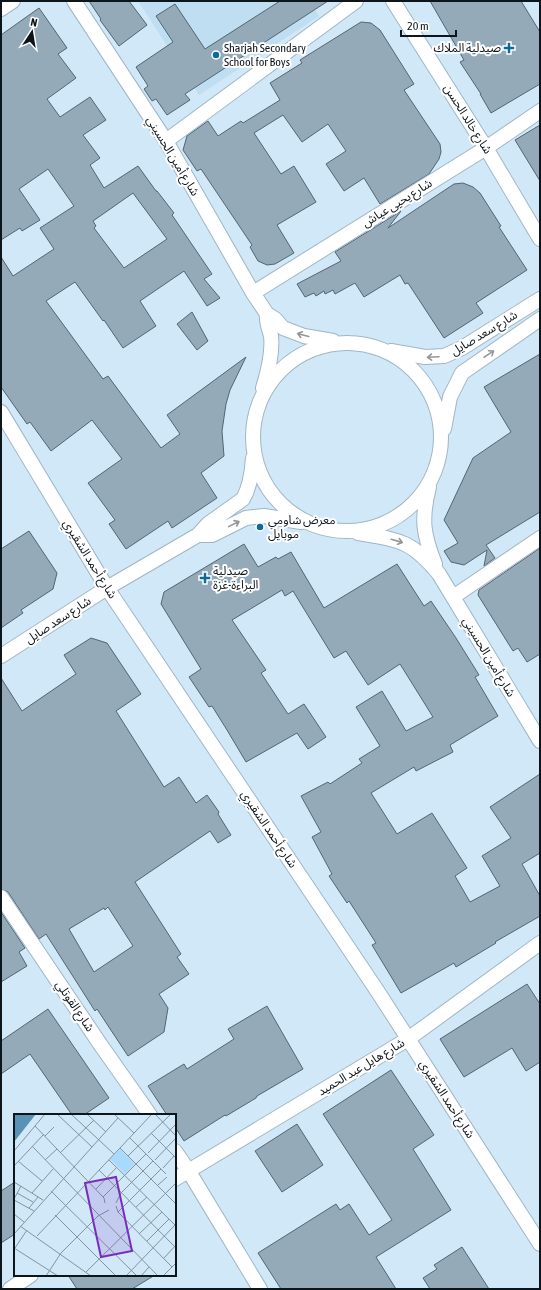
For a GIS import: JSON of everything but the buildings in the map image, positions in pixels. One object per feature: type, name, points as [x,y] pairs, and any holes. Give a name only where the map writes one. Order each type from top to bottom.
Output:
[{"type":"street","points":[[1,10],[13,1]]},
{"type":"street","name":"شارع أمين الحسيني","points":[[74,1],[166,140],[253,294],[267,314],[275,319],[283,328],[293,332],[326,340],[355,344]]},
{"type":"street","points":[[166,140],[356,1]]},
{"type":"street","name":"شارع خالد الحسن","points":[[393,1],[486,148],[540,239]]},
{"type":"street","name":"شارع يحيى عياش","points":[[253,294],[486,148],[540,111]]},
{"type":"street","name":"شارع سعد صايل","points":[[378,349],[425,357],[444,356],[462,348],[540,299]]},
{"type":"street","name":"شارع أمين الحسيني","points":[[258,406],[270,358],[271,335],[266,321],[267,314]]},
{"type":"street","name":"شارع سعد صايل","points":[[441,445],[450,396],[462,373],[540,319]]},
{"type":"street","points":[[355,344],[378,349],[399,359],[418,376],[426,386],[438,414],[441,429],[441,445],[438,461],[425,490],[416,502],[393,519],[369,529],[345,531],[322,528],[310,524],[290,512],[271,493],[258,468],[253,438],[254,422],[258,406],[264,392],[273,379],[292,359],[318,348],[331,345],[355,344]]},
{"type":"street","name":"شارع أحمد الشقيري","points":[[1,412],[107,588],[408,1039],[540,1244]]},
{"type":"street","name":"شارع سعد صايل","points":[[1,656],[107,588],[198,535],[208,524],[243,499],[252,472],[254,450]]},
{"type":"street","name":"شارع أمين الحسيني","points":[[430,480],[424,513],[424,533],[439,574]]},
{"type":"street","name":"شارع سعد صايل","points":[[198,535],[212,535],[246,518],[264,516],[310,524]]},
{"type":"street","name":"شارع أمين الحسيني","points":[[345,531],[396,540],[410,546],[427,559],[439,574],[540,741]]},
{"type":"street","points":[[453,597],[540,538]]},
{"type":"street","name":"شارع القوتلي","points":[[1,897],[100,1044],[149,1114]]},
{"type":"street","name":"شارع هايل عبد الحميد","points":[[176,1178],[408,1039],[540,943]]},
{"type":"street","points":[[176,1152],[260,1289]]},
{"type":"street","points":[[10,1289],[29,1276]]},
{"type":"shaded area","name":"Sharjah Secondary School for Boys","points":[[138,1],[309,1],[319,16],[199,95]]},
{"type":"place","name":"صيدلية الملاك","points":[[509,48]]},
{"type":"place","name":"Sharjah Secondary School for Boys","points":[[216,55]]},
{"type":"place","name":"معرض شاومي موبايل","points":[[260,527]]},
{"type":"place","name":"صيدلية البراءة-غزة","points":[[205,578]]}]
